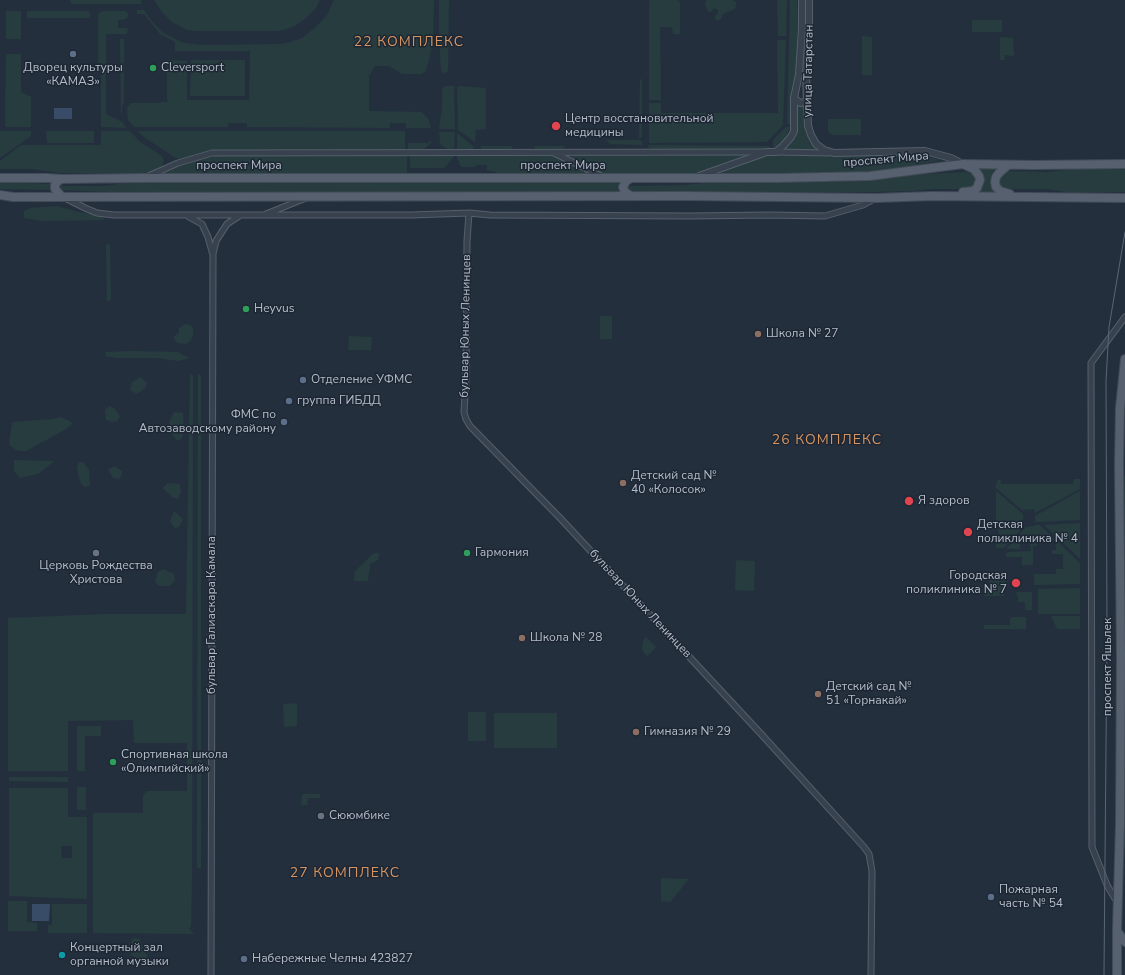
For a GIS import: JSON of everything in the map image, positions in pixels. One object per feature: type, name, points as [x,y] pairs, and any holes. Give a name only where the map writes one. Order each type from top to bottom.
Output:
[{"type":"main road","name":"проспект Мира","points":[[0,178],[778,178],[870,176],[963,164],[1125,164]]},
{"type":"main road","points":[[933,196],[973,191],[977,188],[980,180],[979,176],[974,169],[963,164]]},
{"type":"main road","points":[[1008,165],[996,177],[996,188],[1000,191],[1020,196]]},
{"type":"main road","points":[[631,178],[626,181],[624,187],[626,194],[631,196]]},
{"type":"main road","points":[[61,179],[55,185],[55,189],[62,197]]},
{"type":"main road","points":[[0,195],[13,197],[631,196],[876,198],[933,196],[1020,196],[1125,198]]},
{"type":"main road","name":"проспект Яшьлек","points":[[1117,974],[1120,825],[1119,465],[1120,408],[1125,359]]},
{"type":"main road","points":[[1119,465],[1125,472]]},
{"type":"main road","points":[[1117,930],[1125,942]]},
{"type":"main road","points":[[1117,974],[1122,965],[1125,963]]},
{"type":"street","name":"улица Татарстан","points":[[776,152],[788,141],[794,131],[794,98],[800,74],[802,0]]},
{"type":"street","name":"улица Татарстан","points":[[809,0],[806,74],[808,126],[816,144],[824,150],[834,153]]},
{"type":"street","points":[[794,98],[800,103],[805,102],[808,99]]},
{"type":"street","points":[[143,178],[178,163],[212,153],[834,153],[925,151],[951,158],[963,164]]},
{"type":"street","points":[[553,152],[603,178]]},
{"type":"street","points":[[694,178],[767,152]]},
{"type":"street","points":[[263,215],[310,196]]},
{"type":"street","points":[[62,197],[97,213],[114,215],[186,216],[469,214],[825,216],[863,205],[876,198]]},
{"type":"street","name":"бульвар Юных Ленинцев","points":[[469,214],[467,241],[466,379],[464,412],[466,419],[470,426],[560,519],[762,735],[864,847],[869,854],[872,871],[871,975]]},
{"type":"street","points":[[186,216],[202,224],[213,255]]},
{"type":"street","points":[[213,255],[216,241],[227,224],[239,216]]},
{"type":"street","name":"бульвар Галиаскара Камала","points":[[211,975],[213,255]]},
{"type":"street","points":[[1118,904],[1107,885],[1092,847],[1091,363],[1125,317]]},
{"type":"green space","points":[[70,0],[141,0],[142,4],[73,4]]},
{"type":"green space","points":[[154,0],[320,0],[316,8],[306,18],[295,26],[283,30],[197,31],[187,30],[172,22],[161,11]]},
{"type":"green space","points":[[334,0],[434,0],[433,40],[425,72],[421,74],[402,74],[389,66],[375,66],[369,76],[369,111],[421,112],[428,118],[431,128],[406,128],[406,123],[390,123],[390,128],[247,127],[247,123],[228,123],[228,127],[134,127],[128,120],[127,108],[131,103],[168,102],[167,60],[187,61],[187,100],[249,100],[250,51],[175,51],[175,42],[160,34],[144,14],[137,14],[137,10],[144,10],[162,32],[185,43],[203,45],[282,44],[302,38],[315,28],[327,15]]},
{"type":"green space","points":[[439,0],[449,0],[448,70],[445,73],[441,70]]},
{"type":"green space","points":[[650,0],[678,0],[680,2],[680,34],[673,34],[672,27],[660,27],[661,100],[649,100]]},
{"type":"green space","points":[[706,0],[733,0],[736,2],[736,5],[735,9],[723,14],[721,19],[718,21],[715,19],[715,16],[718,13],[718,10],[714,8],[711,12],[708,11],[705,4]]},
{"type":"green space","points":[[777,0],[787,0],[786,36],[778,36]]},
{"type":"green space","points":[[790,0],[797,0],[798,28],[796,74],[791,98],[791,124],[787,124],[790,13]]},
{"type":"green space","points":[[6,11],[21,11],[21,39],[6,39]]},
{"type":"green space","points":[[27,11],[88,11],[90,12],[90,18],[27,18]]},
{"type":"green space","points":[[103,11],[125,11],[128,13],[126,19],[118,20],[118,28],[128,28],[127,34],[106,34],[106,114],[122,122],[126,128],[101,127],[101,72],[98,62],[98,15]]},
{"type":"green space","points":[[972,20],[1002,20],[1002,32],[972,32]]},
{"type":"green space","points":[[862,36],[872,37],[872,75],[862,75]]},
{"type":"green space","points":[[1000,37],[1013,38],[1014,56],[1004,55],[1005,60],[1000,60]]},
{"type":"green space","points":[[120,39],[124,39],[124,102],[122,106],[122,113],[121,113]]},
{"type":"green space","points":[[777,40],[786,40],[783,125],[767,142],[649,143],[649,103],[661,103],[661,113],[778,113]]},
{"type":"green space","points":[[6,54],[21,54],[21,92],[31,97],[31,127],[5,127]]},
{"type":"green space","points":[[191,60],[245,60],[245,96],[190,96]]},
{"type":"green space","points":[[640,78],[642,81],[642,136],[639,138]]},
{"type":"green space","points":[[446,86],[454,86],[455,129],[439,129],[442,108],[442,89]]},
{"type":"green space","points":[[457,86],[486,88],[486,129],[476,130],[475,142],[458,130]]},
{"type":"green space","points":[[805,106],[805,131],[810,143],[817,150],[785,150],[793,141],[797,130],[798,107]]},
{"type":"green space","points":[[828,119],[861,119],[861,135],[832,135],[828,131]]},
{"type":"green space","points":[[786,127],[790,127],[786,137],[773,149],[773,140]]},
{"type":"green space","points":[[0,131],[31,131],[31,136],[0,158]]},
{"type":"green space","points":[[46,131],[94,131],[94,143],[47,143]]},
{"type":"green space","points":[[101,131],[130,131],[139,141],[162,156],[164,161],[161,168],[145,173],[61,173],[32,169],[0,169],[0,161],[21,145],[101,145]]},
{"type":"green space","points":[[137,131],[405,131],[405,150],[211,150],[180,159],[174,157]]},
{"type":"green space","points":[[439,132],[455,132],[454,149],[448,149],[442,146],[440,143]]},
{"type":"green space","points":[[457,133],[474,147],[473,149],[457,149]]},
{"type":"green space","points":[[606,140],[640,140],[642,145],[610,144]]},
{"type":"green space","points":[[429,141],[432,141],[422,150],[408,150],[408,143],[429,143]]},
{"type":"green space","points":[[648,145],[770,146],[770,150],[652,150],[649,149]]},
{"type":"green space","points":[[481,146],[512,146],[512,150],[483,150],[481,148]]},
{"type":"green space","points":[[534,146],[565,146],[563,149],[536,150]]},
{"type":"green space","points":[[212,155],[407,155],[407,173],[162,173]]},
{"type":"green space","points":[[410,155],[454,155],[444,168],[410,168]]},
{"type":"green space","points":[[457,155],[553,155],[586,173],[499,173],[487,170],[487,165],[461,167]]},
{"type":"green space","points":[[573,155],[749,155],[702,173],[600,173],[571,158]]},
{"type":"green space","points":[[768,155],[909,155],[941,160],[900,168],[855,173],[719,173]]},
{"type":"green space","points":[[996,168],[991,175],[991,185],[995,192],[978,192],[984,181],[983,175],[979,169]]},
{"type":"green space","points":[[1073,169],[1125,169],[1125,192],[1073,193],[1047,189],[1006,189],[1001,186],[998,180],[1006,171],[1047,172]]},
{"type":"green space","points":[[972,172],[975,175],[976,182],[974,186],[967,189],[870,192],[630,192],[627,190],[627,187],[629,186],[685,185],[712,182],[869,181],[918,174]]},
{"type":"green space","points":[[131,182],[621,183],[619,187],[620,192],[111,192],[60,190],[59,188],[60,186],[106,186]]},
{"type":"green space","points":[[0,183],[50,184],[52,190],[0,189]]},
{"type":"green space","points":[[57,206],[78,212],[101,215],[105,220],[43,221],[24,218],[24,211],[31,208]]},
{"type":"green space","points":[[110,244],[111,300],[107,301],[106,245]]},
{"type":"green space","points":[[600,316],[612,316],[612,339],[600,339]]},
{"type":"green space","points":[[185,324],[190,325],[193,328],[193,335],[190,341],[186,344],[178,343],[174,339],[174,336],[179,333],[179,328]]},
{"type":"green space","points":[[349,336],[372,337],[371,350],[348,350]]},
{"type":"green space","points":[[106,352],[178,352],[189,358],[179,361],[157,358],[116,358],[105,356]]},
{"type":"green space","points":[[190,374],[193,376],[192,879],[191,926],[189,929],[194,934],[93,933],[93,813],[143,813],[143,795],[147,791],[187,791],[187,743],[134,743],[133,720],[68,721],[68,771],[8,771],[8,618],[106,614],[186,614]]},
{"type":"green space","points":[[198,374],[201,376],[201,867],[199,869],[197,867]]},
{"type":"green space","points":[[141,377],[147,383],[145,388],[137,394],[130,390],[132,382]]},
{"type":"green space","points":[[109,406],[114,408],[120,416],[117,421],[112,422],[106,420],[105,410]]},
{"type":"green space","points":[[174,412],[183,413],[184,431],[182,438],[178,441],[173,436],[169,422]]},
{"type":"green space","points":[[61,417],[73,423],[66,429],[26,451],[18,451],[9,445],[12,422]]},
{"type":"green space","points":[[14,460],[54,461],[38,474],[20,478],[14,471]]},
{"type":"green space","points":[[79,462],[83,462],[89,470],[90,485],[86,487],[82,485],[79,478],[77,468]]},
{"type":"green space","points":[[114,466],[122,471],[119,479],[113,478],[108,470]]},
{"type":"green space","points":[[1123,475],[1125,476],[1125,619]]},
{"type":"green space","points":[[1000,479],[1001,484],[1073,484],[1074,479],[1080,479],[1080,489],[1035,513],[1034,509],[1023,511],[995,487]]},
{"type":"green space","points":[[168,483],[180,484],[181,492],[178,499],[172,497],[163,488]]},
{"type":"green space","points":[[996,491],[1023,514],[1023,521],[996,522]]},
{"type":"green space","points":[[1080,491],[1080,520],[1035,522],[1035,516]]},
{"type":"green space","points":[[174,511],[183,519],[179,527],[175,528],[170,522]]},
{"type":"green space","points":[[1080,523],[1080,559],[1044,525]]},
{"type":"green space","points":[[1040,525],[1056,540],[1037,540],[1037,546],[1033,546],[1033,565],[1022,565],[1022,557],[1006,557],[1008,552],[1031,551],[1030,542],[1020,542],[1020,549],[1006,549],[1026,527]]},
{"type":"green space","points":[[1023,527],[1004,548],[996,548],[995,537],[999,537],[998,528]]},
{"type":"green space","points":[[1056,540],[1080,563],[1080,584],[1034,585],[1034,574],[1056,574],[1056,569],[1063,569],[1063,554],[1052,554],[1052,550],[1056,550]]},
{"type":"green space","points":[[374,553],[379,553],[378,560],[370,564],[368,581],[354,581],[355,571]]},
{"type":"green space","points":[[736,560],[755,561],[754,591],[735,590]]},
{"type":"green space","points":[[163,569],[174,574],[175,581],[169,586],[159,586],[155,582],[158,572]]},
{"type":"green space","points":[[989,572],[1005,572],[1004,596],[984,596],[984,594],[989,591]]},
{"type":"green space","points":[[1080,588],[1080,614],[1038,614],[1038,589]]},
{"type":"green space","points":[[1016,592],[1032,592],[1032,610],[1025,610],[1025,602],[1018,602]]},
{"type":"green space","points":[[1051,616],[1080,616],[1080,629],[1057,629]]},
{"type":"green space","points":[[1026,617],[1026,629],[984,629],[984,625],[1010,625],[1010,618]]},
{"type":"green space","points":[[646,637],[656,647],[648,656],[643,652],[642,648],[643,641]]},
{"type":"green space","points":[[1125,692],[1125,861],[1123,826]]},
{"type":"green space","points":[[297,703],[297,726],[284,727],[283,704]]},
{"type":"green space","points":[[468,712],[486,712],[486,741],[468,741]]},
{"type":"green space","points":[[494,713],[557,713],[557,748],[494,748]]},
{"type":"green space","points":[[77,726],[101,726],[101,736],[85,736],[85,771],[77,771]]},
{"type":"green space","points":[[9,777],[68,777],[68,782],[9,781]]},
{"type":"green space","points":[[77,787],[86,787],[86,810],[77,810]]},
{"type":"green space","points":[[9,788],[68,788],[68,817],[87,817],[87,899],[9,896]],"holes":[[[61,846],[72,846],[72,858],[62,858]]]},
{"type":"green space","points":[[303,794],[320,794],[320,798],[308,798],[307,805],[301,805]]},
{"type":"green space","points":[[661,878],[689,879],[670,902],[661,901]]},
{"type":"green space","points":[[8,901],[27,901],[27,922],[37,923],[37,931],[8,931]]},
{"type":"green space","points":[[52,904],[87,904],[87,933],[48,933],[48,925],[52,925]]},
{"type":"green space","points":[[134,938],[141,941],[148,958],[136,958],[131,954],[131,951],[135,950],[131,945],[131,941]]},
{"type":"water","points":[[54,108],[72,108],[72,119],[54,119]]},
{"type":"water","points":[[32,904],[50,904],[49,921],[32,921]]},
{"type":"tram line","points":[[1104,975],[1107,633],[1106,381],[1109,327],[1125,232]]},
{"type":"place","name":"Дворец культуры «КАМАЗ»","points":[[73,54]]},
{"type":"place","name":"Cleversport","points":[[153,68]]},
{"type":"place","name":"Центр восстановительной медицины","points":[[556,126]]},
{"type":"place","name":"Heyvus","points":[[246,309]]},
{"type":"place","name":"Школа № 27","points":[[758,334]]},
{"type":"place","name":"Отделение УФМС","points":[[303,380]]},
{"type":"place","name":"группа ГИБДД","points":[[289,401]]},
{"type":"place","name":"ФМС по Автозаводскому району","points":[[284,422]]},
{"type":"place","name":"Детский сад № 40 «Колосок»","points":[[623,483]]},
{"type":"place","name":"Я здоров","points":[[909,501]]},
{"type":"place","name":"Детская поликлиника № 4","points":[[968,532]]},
{"type":"place","name":"Церковь Рождества Христова","points":[[96,553]]},
{"type":"place","name":"Гармония","points":[[467,553]]},
{"type":"place","name":"Городская поликлиника № 7","points":[[1016,583]]},
{"type":"place","name":"Школа № 28","points":[[522,638]]},
{"type":"place","name":"Детский сад № 51 «Торнакай»","points":[[818,694]]},
{"type":"place","name":"Гимназия № 29","points":[[636,732]]},
{"type":"place","name":"Спортивная школа «Олимпийский»","points":[[113,762]]},
{"type":"place","name":"Сююмбике","points":[[321,816]]},
{"type":"place","name":"Пожарная часть № 54","points":[[991,897]]},
{"type":"place","name":"Концертный зал органной музыки","points":[[62,955]]},
{"type":"place","name":"Набережные Челны 423827","points":[[244,959]]},
{"type":"district","name":"22 КОМПЛЕКС","points":[[409,43]]},
{"type":"district","name":"26 КОМПЛЕКС","points":[[827,441]]},
{"type":"district","name":"27 КОМПЛЕКС","points":[[345,874]]}]
